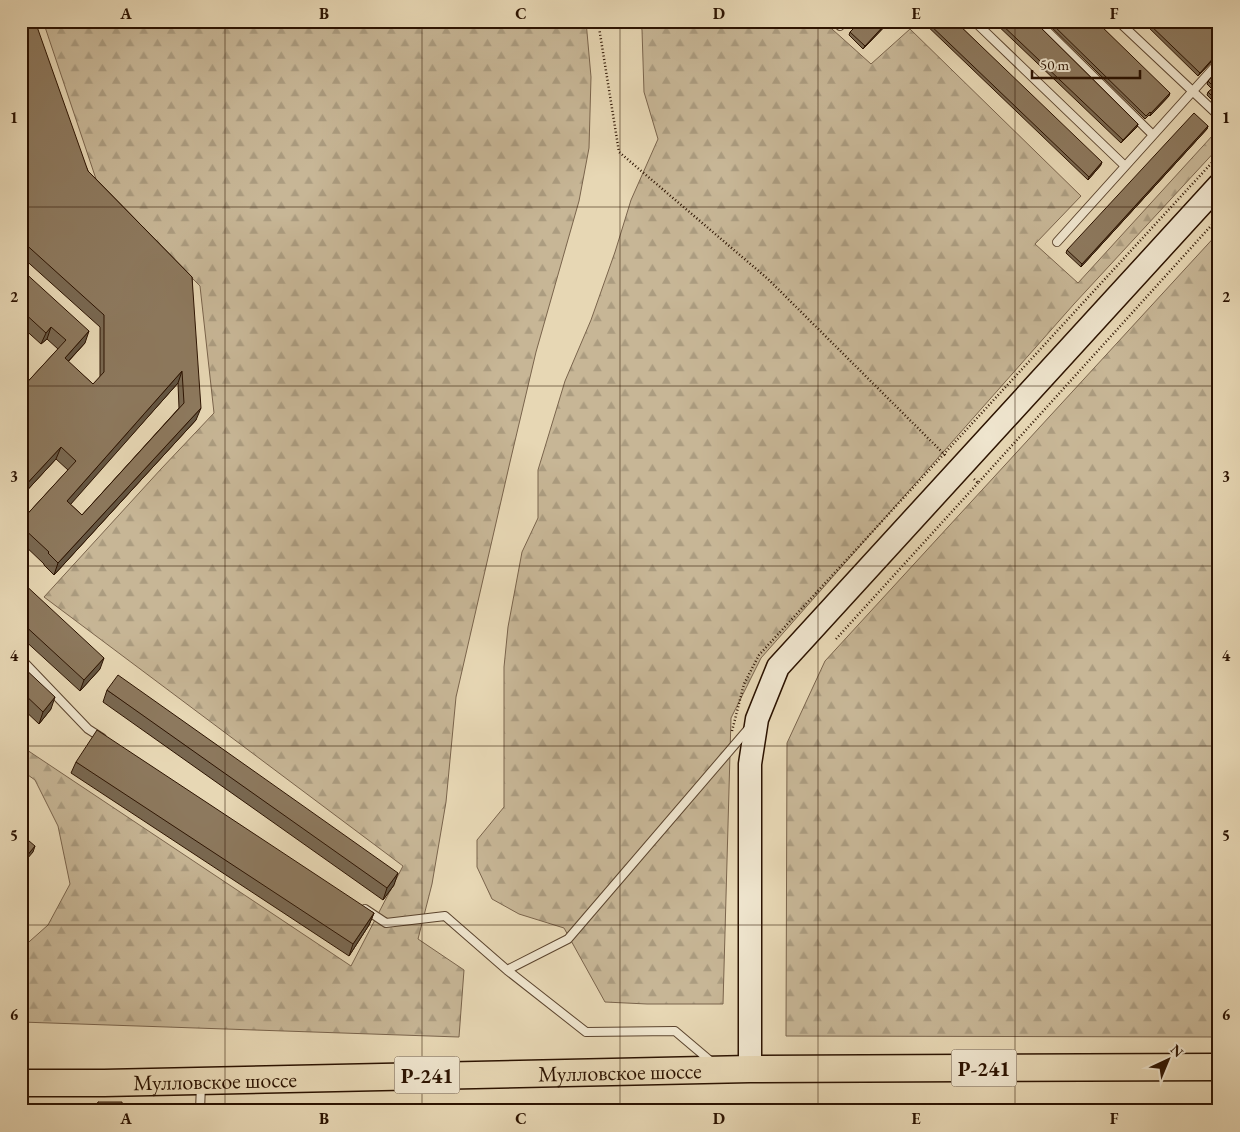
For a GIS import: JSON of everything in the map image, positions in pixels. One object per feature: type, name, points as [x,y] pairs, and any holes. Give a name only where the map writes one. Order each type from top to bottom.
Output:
[{"type":"highway","name":"Мулловское шоссе","points":[[21,1083],[750,1069],[1219,1067]]},
{"type":"main road","points":[[750,1069],[750,764],[757,719],[778,667],[1219,185]]},
{"type":"lane","points":[[974,21],[1125,166]]},
{"type":"lane","points":[[1037,21],[1153,135]]},
{"type":"lane","points":[[1118,21],[1219,116]]},
{"type":"lane","points":[[1057,242],[1219,62]]},
{"type":"lane","points":[[21,659],[88,729],[113,745]]},
{"type":"lane","points":[[507,970],[568,939],[757,719]]},
{"type":"lane","points":[[362,907],[386,923],[445,916],[507,970],[586,1032],[675,1031],[722,1070]]},
{"type":"lane","points":[[200,1111],[201,1080]]},
{"type":"path","points":[[598,21],[619,152],[768,280],[943,454],[978,483]]},
{"type":"path","points":[[836,640],[1219,217]]},
{"type":"green space","points":[[43,21],[586,21],[591,77],[589,148],[579,201],[536,352],[456,697],[446,802],[432,884],[418,939],[464,970],[459,1037],[21,1022],[21,949],[48,925],[70,884],[58,826],[35,780],[21,770],[21,746],[351,966],[403,866],[44,597],[214,413],[200,286],[97,182]]},
{"type":"green space","points":[[640,21],[823,21],[871,64],[910,29],[1081,196],[1035,244],[1078,283],[1213,135],[1219,141],[1219,147],[1074,304],[761,658],[731,718],[723,1004],[605,1002],[564,928],[519,914],[492,899],[477,867],[477,840],[504,807],[504,667],[508,627],[522,552],[538,518],[538,470],[565,381],[591,320],[631,200],[658,139],[644,92]]},
{"type":"green space","points":[[1219,232],[1219,1037],[786,1036],[787,743],[825,661]]},
{"type":"building","points":[[21,21],[35,21],[88,171],[192,277],[201,408],[58,563],[21,526],[21,521],[76,461],[61,447],[21,490],[21,389],[66,340],[51,327],[46,333],[21,310],[21,269],[89,331],[65,358],[93,384],[104,372],[104,315],[21,240]],"holes":[[[182,371],[184,403],[82,515],[67,501]]]},
{"type":"building","points":[[861,21],[888,21],[865,46],[850,32]]},
{"type":"building","points":[[926,21],[955,21],[1102,162],[1089,177]]},
{"type":"building","points":[[998,21],[1034,21],[1138,124],[1123,140]]},
{"type":"building","points":[[1049,21],[1096,21],[1170,93],[1146,116]]},
{"type":"building","points":[[1146,21],[1219,21],[1219,54],[1200,73]]},
{"type":"building","points":[[1219,69],[1219,103],[1208,92],[1214,87],[1208,81]]},
{"type":"building","points":[[1194,113],[1208,126],[1082,264],[1067,250]]},
{"type":"building","points":[[21,347],[27,352],[21,359]]},
{"type":"building","points":[[21,581],[104,658],[84,680],[21,622]]},
{"type":"building","points":[[21,665],[55,697],[43,712],[21,691]]},
{"type":"building","points":[[118,675],[398,873],[387,888],[107,690]]},
{"type":"building","points":[[97,730],[374,913],[353,944],[76,762]]},
{"type":"building","points":[[21,835],[35,846],[21,863]]},
{"type":"building","points":[[98,1102],[122,1102],[123,1111],[98,1111]]}]
